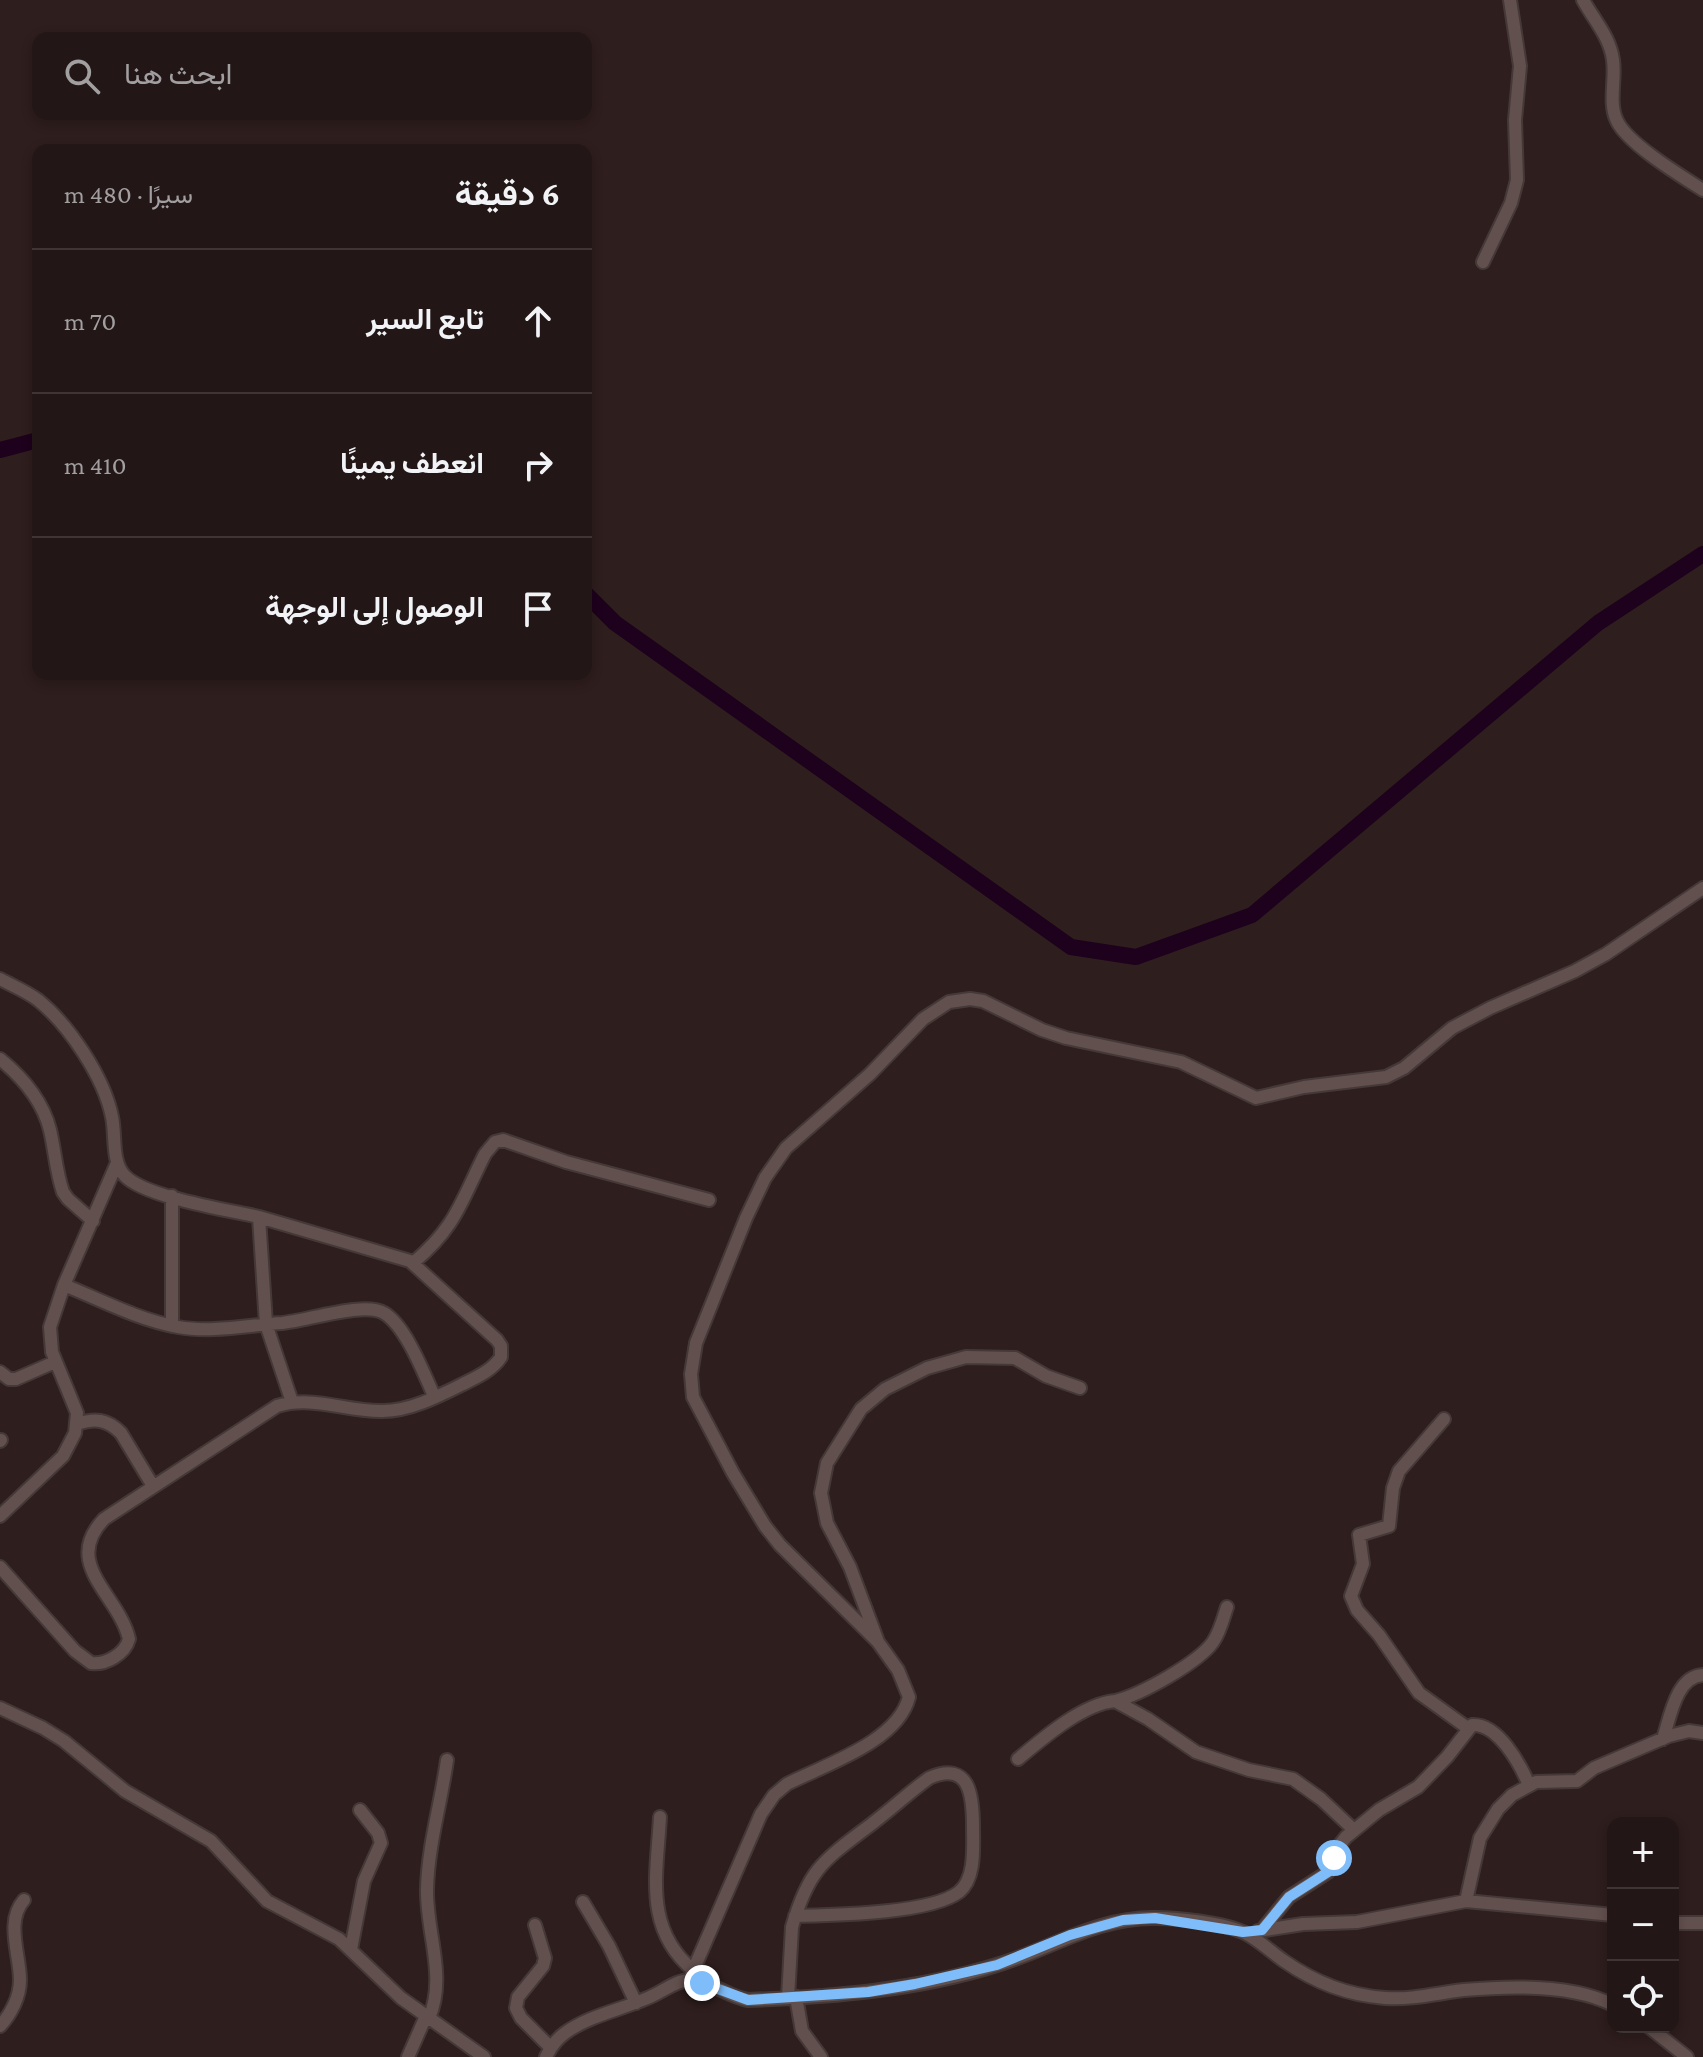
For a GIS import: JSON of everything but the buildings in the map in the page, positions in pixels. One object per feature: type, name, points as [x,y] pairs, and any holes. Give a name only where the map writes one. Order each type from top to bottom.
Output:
[{"type":"street","points":[[1483,262],[1511,203],[1517,180],[1515,120],[1520,66],[1510,0]]},
{"type":"street","points":[[1583,0],[1610,45],[1615,113],[1620,126],[1634,142],[1703,190]]},
{"type":"street","points":[[535,1925],[545,1958],[543,1966],[518,1997],[516,2008],[549,2052],[560,2037],[578,2025],[636,2003],[692,1976],[748,1842],[774,1795],[787,1784],[878,1737],[905,1708],[909,1697],[904,1680],[878,1642],[780,1545],[765,1526],[698,1409],[691,1387],[691,1374],[692,1359],[702,1328],[765,1178],[797,1138],[870,1074],[923,1019],[949,1002],[983,1001],[1042,1030],[1066,1038],[1195,1067],[1256,1098],[1304,1087],[1376,1080],[1404,1068],[1440,1035],[1469,1018],[1565,976],[1606,954],[1703,888]]},
{"type":"street","points":[[0,979],[36,999],[72,1036],[107,1100],[112,1114],[117,1163],[132,1182],[413,1263],[497,1340],[502,1351],[498,1362],[490,1369],[411,1406],[386,1411],[292,1402],[265,1413],[104,1519],[94,1529],[87,1553],[95,1575],[129,1639],[125,1649],[104,1663],[91,1663],[75,1651],[0,1567]]},
{"type":"street","points":[[0,1059],[39,1103],[50,1129],[63,1192],[93,1221]]},
{"type":"street","points":[[413,1263],[432,1247],[455,1219],[485,1154],[499,1141],[709,1200]]},
{"type":"street","points":[[0,1516],[63,1456],[75,1433],[77,1424],[73,1401],[49,1343],[50,1327],[64,1285],[117,1163]]},
{"type":"street","points":[[172,1196],[172,1326]]},
{"type":"street","points":[[259,1217],[266,1324],[292,1402]]},
{"type":"street","points":[[64,1285],[172,1326],[191,1329],[302,1320],[369,1309],[385,1313],[406,1341],[434,1396]]},
{"type":"street","points":[[878,1642],[854,1576],[827,1523],[821,1493],[827,1463],[861,1409],[885,1389],[927,1368],[966,1357],[1015,1358],[1046,1376],[1080,1388]]},
{"type":"street","points":[[0,1372],[12,1380],[55,1362]]},
{"type":"street","points":[[1444,1419],[1399,1471],[1393,1488],[1389,1526],[1359,1535],[1362,1571],[1351,1596],[1357,1610],[1379,1635],[1419,1693],[1469,1729]]},
{"type":"street","points":[[77,1424],[102,1420],[114,1426],[153,1486]]},
{"type":"street","points":[[1018,1759],[1077,1715],[1097,1704],[1115,1701],[1144,1689],[1205,1651],[1220,1629],[1227,1607]]},
{"type":"street","points":[[1663,1739],[1684,1683],[1693,1675],[1703,1675]]},
{"type":"street","points":[[1115,1701],[1196,1752],[1249,1770],[1293,1779],[1321,1799],[1354,1830]]},
{"type":"street","points":[[0,1708],[64,1741],[125,1791],[197,1831],[222,1850],[267,1901],[327,1931],[351,1949],[384,1982],[484,2057]]},
{"type":"street","points":[[1262,1930],[1289,1897],[1328,1872],[1338,1847],[1354,1830],[1379,1810],[1418,1787],[1469,1729],[1477,1725],[1494,1733],[1529,1785]]},
{"type":"street","points":[[1466,1901],[1474,1859],[1485,1828],[1504,1801],[1536,1782],[1577,1781],[1594,1768],[1663,1739],[1689,1731],[1703,1733]]},
{"type":"street","points":[[408,2057],[436,2002],[427,1880],[447,1760]]},
{"type":"street","points":[[795,1916],[917,1906],[957,1893],[967,1882],[971,1868],[973,1799],[969,1787],[953,1774],[943,1773],[929,1778],[827,1857],[812,1877],[795,1916],[790,1944],[792,1997],[802,2031],[821,2057]]},
{"type":"street","points":[[351,1949],[364,1881],[381,1843],[373,1825],[360,1810]]},
{"type":"street","points":[[660,1817],[655,1903],[674,1950],[692,1976],[738,1998],[886,1990],[1014,1960],[1070,1935],[1123,1920],[1178,1919],[1243,1932],[1317,1923],[1357,1922],[1466,1901],[1607,1914]]},
{"type":"street","points":[[0,2026],[16,2001],[20,1982],[14,1919],[24,1900]]},
{"type":"street","points":[[583,1902],[609,1946],[636,2003]]},
{"type":"street","points":[[1679,1923],[1703,1923]]},
{"type":"street","points":[[1243,1932],[1308,1977],[1351,1993],[1399,1998],[1479,1989],[1551,1990],[1588,1995],[1607,2003]]},
{"type":"street","points":[[1657,2033],[1687,2057]]},
{"type":"waterway","points":[[0,450],[32,442]]},
{"type":"waterway","points":[[592,600],[615,623],[1071,947],[1136,957],[1252,915],[1598,623],[1703,554]]},
{"type":"route","points":[[702,1983],[748,2000],[868,1992],[997,1965],[1070,1935],[1123,1920],[1178,1919],[1243,1932],[1262,1930],[1281,1904],[1328,1872],[1334,1858]]}]
